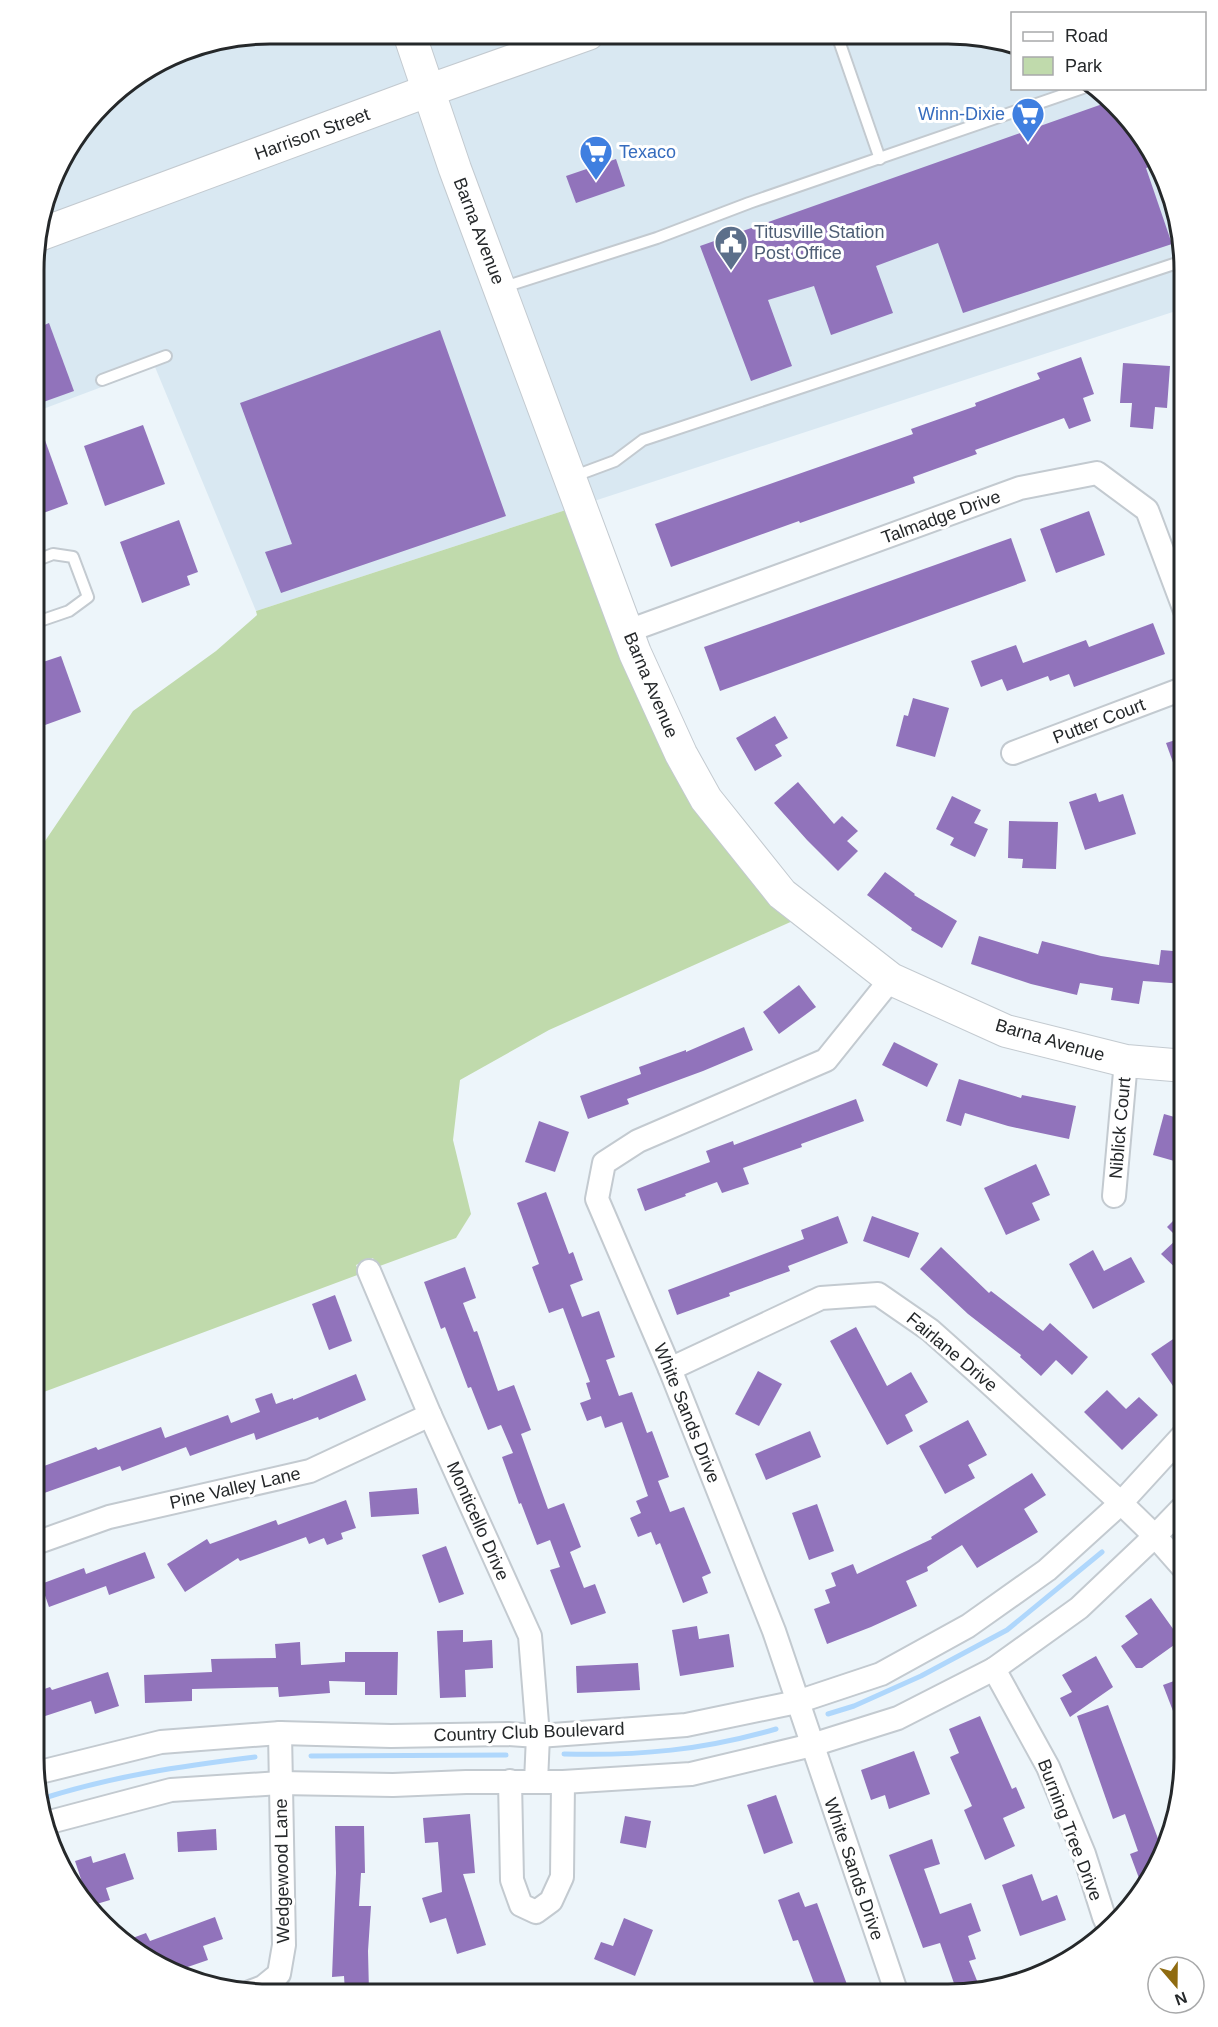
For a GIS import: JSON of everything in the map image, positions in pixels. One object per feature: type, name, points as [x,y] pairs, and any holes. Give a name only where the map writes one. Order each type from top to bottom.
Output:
[{"type":"street","name":"Barna Avenue","points":[[413,44],[455,169],[635,653],[681,754],[706,799],[782,894],[891,980],[1006,1031],[1126,1061],[1174,1065]]},
{"type":"street","name":"Harrison Street","points":[[47,232],[560,44]]},
{"type":"street","name":"Talmadge Drive","points":[[628,631],[1020,488],[1097,473],[1147,510],[1174,581]]},
{"type":"street","name":"Putter Court","points":[[1012,753],[1174,692]]},
{"type":"street","name":"White Sands Drive","points":[[891,980],[826,1060],[638,1141],[604,1163],[597,1200],[670,1369],[774,1631],[894,1984]]},
{"type":"street","name":"Niblick Court","points":[[1114,1196],[1126,1061]]},
{"type":"street","name":"Monticello Drive","points":[[369,1271],[430,1415],[530,1636],[538,1736],[536,1782]]},
{"type":"street","name":"Fairlane Drive","points":[[670,1369],[822,1298],[878,1294],[930,1330],[1121,1503],[1174,1557]]},
{"type":"street","name":"Pine Valley Lane","points":[[44,1540],[109,1517],[310,1471],[430,1415]]},
{"type":"street","name":"Country Club Boulevard","points":[[44,1771],[161,1742],[280,1733],[538,1736],[686,1725],[797,1702],[881,1674],[968,1626],[1047,1570],[1121,1503],[1174,1445]]},
{"type":"street","points":[[53,1821],[171,1790],[280,1783],[393,1785],[563,1782],[692,1774],[812,1745],[898,1718],[994,1669],[1079,1608],[1174,1516]]},
{"type":"street","name":"Burning Tree Drive","points":[[994,1669],[1048,1767],[1084,1854],[1105,1920]]},
{"type":"street","name":"Wedgewood Lane","points":[[267,1984],[279,1974],[284,1945],[280,1733]]},
{"type":"street","points":[[510,1782],[512,1880],[521,1905],[536,1912],[551,1901],[562,1877],[563,1782]]},
{"type":"lane","points":[[840,44],[880,159]]},
{"type":"lane","points":[[501,288],[657,238],[749,203],[1077,90]]},
{"type":"lane","points":[[571,477],[615,461],[643,440],[1174,264]]},
{"type":"lane","points":[[102,380],[166,357]]},
{"type":"lane","points":[[44,557],[53,554],[73,557],[88,597],[69,611],[44,620]]},
{"type":"shaded area","points":[[403,44],[417,83],[49,220],[67,170],[90,132],[132,90],[183,61],[211,51],[240,45]]},
{"type":"shaded area","points":[[423,44],[527,44],[435,76]]},
{"type":"shaded area","points":[[593,44],[963,44],[1007,51],[1011,52],[1011,90],[1086,90],[1108,110],[1136,144],[1151,170],[1167,211],[1173,240],[1174,312],[591,502],[442,97]]},
{"type":"shaded area","points":[[424,103],[572,508],[256,611],[155,367],[44,409],[45,244]]},
{"type":"green space","points":[[572,508],[619,634],[795,920],[549,1030],[460,1080],[453,1140],[471,1214],[456,1238],[377,1267],[373,1258],[356,1265],[360,1274],[44,1392],[44,843],[133,711],[216,651],[257,615],[256,611]]},
{"type":"building","points":[[1102,104],[1128,132],[1149,167],[1146,168],[1172,244],[963,313],[938,243],[876,266],[893,313],[831,335],[814,286],[768,300],[792,366],[751,381],[700,246]]},
{"type":"building","name":"Texaco","points":[[616,159],[625,186],[576,203],[566,176]]},
{"type":"building","points":[[49,323],[74,391],[44,402],[44,325]]},
{"type":"building","points":[[440,330],[506,516],[281,593],[265,552],[292,544],[240,403]]},
{"type":"building","points":[[1081,357],[1094,394],[1083,398],[1091,421],[1069,429],[1064,418],[975,450],[977,454],[913,477],[915,483],[800,523],[799,521],[671,567],[655,524],[913,434],[911,429],[976,406],[975,403],[1040,379],[1037,373]]},
{"type":"building","points":[[1123,363],[1170,366],[1167,408],[1155,407],[1153,429],[1130,427],[1132,403],[1120,403]]},
{"type":"building","points":[[143,425],[165,484],[105,506],[84,446]]},
{"type":"building","points":[[44,437],[68,504],[44,513]]},
{"type":"building","points":[[1089,511],[1105,555],[1056,573],[1040,529]]},
{"type":"building","points":[[179,520],[198,572],[187,576],[190,585],[142,603],[120,542]]},
{"type":"building","points":[[1011,538],[1026,581],[720,691],[704,647]]},
{"type":"building","points":[[1153,623],[1165,654],[1074,687],[1069,674],[1050,681],[1048,676],[1007,691],[1002,679],[981,687],[971,661],[1016,645],[1023,663],[1086,640],[1089,647]]},
{"type":"building","points":[[61,656],[81,712],[44,725],[44,662]]},
{"type":"building","points":[[913,698],[949,708],[935,757],[896,746],[904,715],[908,716]]},
{"type":"building","points":[[775,716],[788,738],[775,745],[782,756],[755,771],[736,738]]},
{"type":"building","points":[[1174,740],[1174,765],[1166,743]]},
{"type":"building","points":[[798,782],[834,824],[842,816],[858,831],[847,841],[858,851],[838,871],[774,803]]},
{"type":"building","points":[[1096,793],[1099,802],[1123,794],[1136,834],[1085,850],[1069,802]]},
{"type":"building","points":[[952,796],[981,810],[974,823],[988,829],[975,857],[950,845],[954,838],[936,829]]},
{"type":"building","points":[[1009,821],[1058,822],[1056,869],[1022,868],[1023,859],[1008,858]]},
{"type":"building","points":[[885,872],[914,895],[957,921],[942,948],[911,930],[912,928],[867,895]]},
{"type":"building","points":[[979,936],[1038,954],[1042,941],[1101,956],[1159,965],[1161,950],[1174,951],[1174,983],[1143,981],[1139,1004],[1111,1000],[1113,988],[1080,983],[1077,995],[1031,984],[971,964]]},
{"type":"building","points":[[799,985],[816,1007],[779,1034],[763,1012]]},
{"type":"building","points":[[744,1027],[753,1050],[627,1099],[629,1104],[588,1119],[580,1096],[641,1074],[639,1067],[686,1050],[686,1052]]},
{"type":"building","points":[[894,1042],[938,1064],[927,1087],[882,1065]]},
{"type":"building","points":[[959,1079],[1021,1098],[1022,1095],[1076,1106],[1069,1139],[1008,1126],[965,1113],[961,1126],[946,1121]]},
{"type":"building","points":[[856,1099],[864,1121],[743,1168],[749,1184],[722,1193],[717,1182],[645,1211],[637,1189],[710,1162],[706,1151],[733,1141],[734,1145]]},
{"type":"building","points":[[1164,1114],[1174,1117],[1174,1161],[1153,1155]]},
{"type":"building","points":[[539,1121],[569,1132],[555,1172],[525,1162]]},
{"type":"building","points":[[1036,1164],[1050,1195],[1032,1203],[1040,1220],[1006,1235],[984,1188]]},
{"type":"building","points":[[546,1192],[569,1254],[573,1252],[583,1280],[570,1285],[582,1317],[599,1311],[615,1357],[606,1360],[619,1396],[632,1392],[647,1433],[652,1431],[669,1477],[658,1481],[670,1512],[684,1507],[711,1573],[702,1577],[708,1593],[683,1603],[660,1543],[656,1545],[651,1532],[638,1537],[630,1518],[641,1513],[636,1501],[648,1496],[622,1422],[605,1428],[601,1416],[587,1421],[580,1403],[591,1399],[586,1383],[590,1382],[563,1308],[549,1313],[532,1267],[539,1264],[517,1203]]},
{"type":"building","points":[[838,1216],[848,1243],[788,1266],[790,1271],[677,1315],[668,1290],[804,1239],[801,1230]]},
{"type":"building","points":[[872,1216],[919,1233],[909,1258],[863,1241]]},
{"type":"building","points":[[1174,1220],[1174,1234],[1167,1227]]},
{"type":"building","points":[[1174,1242],[1174,1266],[1161,1254]]},
{"type":"building","points":[[941,1247],[989,1293],[991,1291],[1043,1331],[1050,1323],[1088,1357],[1072,1375],[1056,1360],[1041,1376],[1020,1357],[1021,1355],[968,1314],[920,1269]]},
{"type":"building","points":[[1093,1250],[1104,1271],[1131,1257],[1145,1282],[1093,1309],[1069,1264]]},
{"type":"building","points":[[465,1267],[476,1298],[463,1303],[474,1332],[477,1331],[498,1391],[514,1385],[531,1430],[521,1434],[548,1509],[564,1503],[581,1547],[570,1552],[584,1588],[595,1584],[606,1613],[571,1625],[550,1570],[560,1567],[550,1540],[537,1545],[502,1457],[513,1453],[501,1425],[488,1430],[471,1387],[468,1388],[445,1327],[441,1329],[424,1282]]},
{"type":"building","points":[[335,1295],[352,1341],[329,1350],[312,1304]]},
{"type":"building","points":[[856,1327],[887,1386],[911,1372],[928,1402],[905,1415],[913,1431],[887,1445],[830,1341]]},
{"type":"building","points":[[1174,1338],[1174,1385],[1173,1386],[1151,1354]]},
{"type":"building","points":[[758,1371],[782,1384],[759,1426],[735,1414]]},
{"type":"building","points":[[356,1374],[366,1400],[319,1420],[318,1417],[256,1440],[254,1433],[190,1456],[186,1447],[122,1471],[120,1466],[44,1493],[44,1466],[96,1447],[98,1450],[161,1427],[165,1438],[228,1415],[231,1423],[260,1412],[255,1399],[272,1393],[276,1404],[293,1398],[293,1400]]},
{"type":"building","points":[[1107,1390],[1126,1409],[1139,1397],[1158,1415],[1122,1450],[1084,1412]]},
{"type":"building","points":[[968,1420],[987,1455],[968,1465],[975,1478],[945,1494],[919,1446]]},
{"type":"building","points":[[810,1431],[821,1457],[766,1480],[755,1454]]},
{"type":"building","points":[[1032,1473],[1046,1495],[1024,1509],[1038,1532],[977,1568],[962,1545],[927,1567],[928,1571],[906,1581],[917,1606],[827,1644],[814,1609],[830,1603],[825,1590],[836,1586],[831,1573],[853,1564],[857,1574],[932,1539],[931,1537]]},
{"type":"building","points":[[417,1488],[419,1514],[371,1517],[369,1492]]},
{"type":"building","points":[[346,1500],[356,1528],[341,1533],[343,1539],[327,1545],[324,1538],[309,1544],[306,1537],[240,1561],[238,1558],[185,1592],[167,1564],[207,1539],[210,1544],[276,1520],[278,1525]]},
{"type":"building","points":[[817,1504],[834,1551],[809,1560],[792,1513]]},
{"type":"building","points":[[446,1546],[464,1594],[439,1603],[422,1555]]},
{"type":"building","points":[[145,1552],[155,1578],[109,1595],[106,1586],[49,1607],[44,1593],[44,1583],[84,1568],[86,1574]]},
{"type":"building","points":[[1151,1598],[1174,1630],[1174,1645],[1142,1668],[1136,1668],[1121,1646],[1138,1634],[1125,1616]]},
{"type":"building","points":[[697,1626],[699,1639],[729,1634],[734,1667],[680,1676],[672,1630]]},
{"type":"building","points":[[463,1630],[463,1642],[492,1640],[493,1668],[465,1670],[466,1697],[440,1698],[437,1631]]},
{"type":"building","points":[[300,1642],[301,1665],[345,1662],[345,1652],[398,1652],[397,1695],[365,1695],[365,1682],[329,1681],[330,1693],[279,1697],[278,1687],[192,1689],[192,1701],[145,1703],[144,1675],[212,1672],[211,1659],[276,1658],[275,1644]]},
{"type":"building","points":[[1096,1656],[1113,1687],[1070,1717],[1060,1698],[1072,1692],[1062,1675]]},
{"type":"building","points":[[638,1663],[640,1690],[577,1693],[576,1666]]},
{"type":"building","points":[[108,1672],[119,1706],[95,1714],[91,1701],[44,1716],[44,1689],[50,1687],[52,1690]]},
{"type":"building","points":[[1174,1681],[1174,1714],[1163,1685]]},
{"type":"building","points":[[1108,1705],[1158,1840],[1139,1878],[1130,1854],[1138,1851],[1125,1814],[1113,1819],[1077,1716]]},
{"type":"building","points":[[980,1716],[1012,1789],[1016,1787],[1025,1808],[1003,1818],[1015,1846],[985,1860],[964,1810],[972,1806],[950,1757],[959,1753],[949,1729]]},
{"type":"building","points":[[914,1751],[930,1794],[889,1809],[885,1795],[871,1800],[861,1770]]},
{"type":"building","points":[[776,1795],[793,1843],[764,1854],[747,1805]]},
{"type":"building","points":[[470,1814],[475,1873],[463,1874],[486,1945],[457,1954],[446,1918],[430,1923],[422,1898],[442,1892],[438,1842],[425,1843],[423,1818]]},
{"type":"building","points":[[625,1816],[651,1821],[646,1848],[620,1843]]},
{"type":"building","points":[[335,1826],[364,1826],[365,1873],[361,1873],[359,1906],[371,1906],[369,1984],[344,1984],[344,1976],[332,1977],[336,1873]]},
{"type":"building","points":[[216,1829],[217,1850],[178,1852],[177,1832]]},
{"type":"building","points":[[932,1839],[940,1864],[924,1869],[940,1914],[971,1903],[981,1931],[968,1936],[976,1959],[969,1961],[978,1982],[954,1984],[940,1943],[923,1948],[889,1855]]},
{"type":"building","points":[[125,1853],[134,1879],[106,1888],[110,1900],[98,1904],[83,1884],[75,1861],[91,1856],[93,1863]]},
{"type":"building","points":[[1032,1874],[1042,1901],[1057,1895],[1066,1920],[1020,1936],[1002,1885]]},
{"type":"building","points":[[799,1892],[805,1907],[817,1903],[847,1984],[814,1984],[798,1940],[793,1941],[778,1900]]},
{"type":"building","points":[[215,1917],[223,1939],[203,1946],[208,1960],[187,1967],[157,1953],[133,1938],[146,1933],[150,1941]]},
{"type":"building","points":[[624,1918],[653,1930],[635,1976],[594,1959],[601,1942],[613,1946]]},
{"type":"waterway","points":[[828,1714],[854,1706],[921,1676],[1007,1630],[1102,1552]]},
{"type":"waterway","points":[[564,1754],[645,1753],[697,1747],[776,1729]]},
{"type":"waterway","points":[[311,1756],[506,1755]]},
{"type":"waterway","points":[[47,1797],[147,1773],[255,1757]]},
{"type":"place","name":"Winn-Dixie","points":[[1028,143]]},
{"type":"place","name":"Texaco","points":[[596,181]]},
{"type":"place","name":"Titusville Station Post Office","points":[[731,271]]}]
